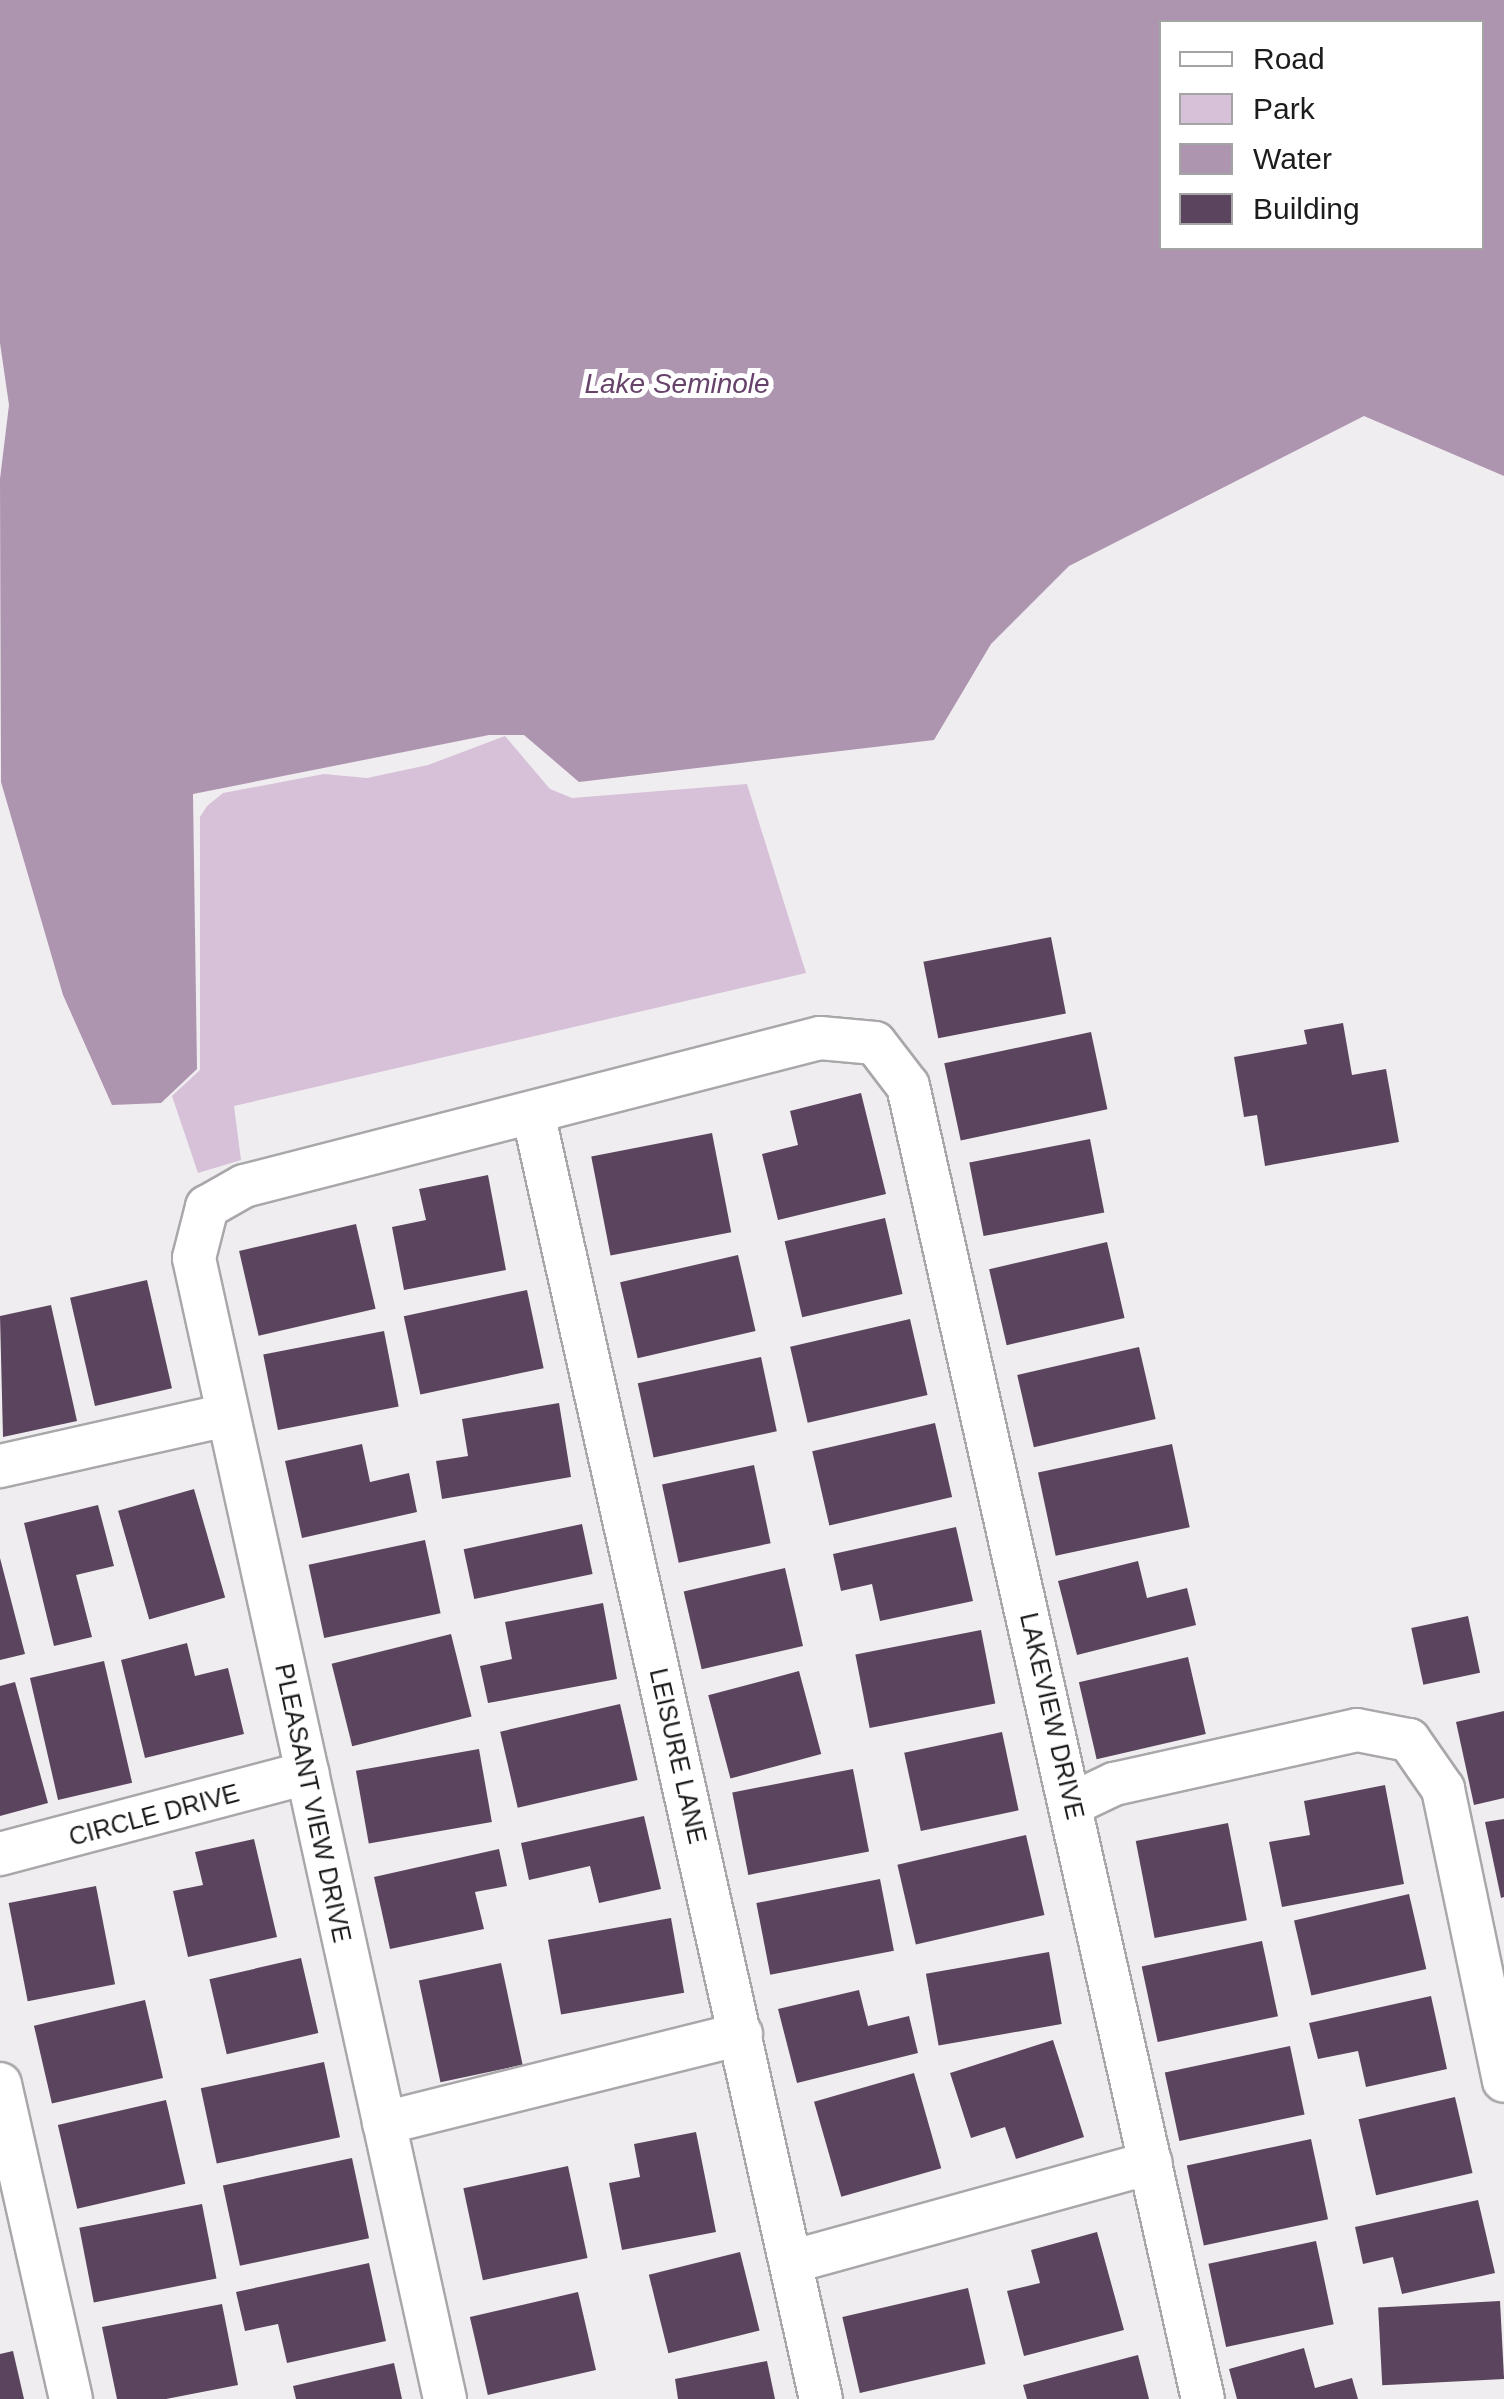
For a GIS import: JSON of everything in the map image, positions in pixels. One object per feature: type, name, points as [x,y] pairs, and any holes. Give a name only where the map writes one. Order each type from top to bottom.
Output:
[{"type":"street","name":"LAKEVIEW DRIVE","points":[[534,1114],[820,1038],[875,1043],[908,1086],[1204,2399]]},
{"type":"street","name":"PLEASANT VIEW DRIVE","points":[[445,2399],[194,1258],[208,1207],[244,1186],[534,1114]]},
{"type":"street","name":"LEISURE LANE","points":[[534,1114],[822,2399]]},
{"type":"street","points":[[0,1466],[227,1415]]},
{"type":"street","points":[[1072,1804],[1114,1784],[1357,1730],[1409,1740],[1443,1789],[1504,2081]]},
{"type":"street","name":"CIRCLE DRIVE","points":[[0,1854],[306,1773]]},
{"type":"street","points":[[384,2123],[741,2034]]},
{"type":"street","points":[[0,2084],[71,2399]]},
{"type":"street","points":[[791,2262],[1151,2163]]},
{"type":"green space","points":[[505,736],[550,789],[572,798],[747,784],[806,973],[234,1106],[241,1160],[198,1173],[172,1096],[200,1070],[200,817],[207,806],[223,793],[324,774],[367,778],[428,765]]},
{"type":"water","name":"Lake Seminole","points":[[0,0],[1504,0],[1504,476],[1364,416],[1069,566],[991,644],[934,740],[579,782],[524,735],[489,735],[193,794],[197,1069],[161,1103],[112,1105],[63,995],[1,782],[0,479],[9,405],[0,343]]},
{"type":"building","points":[[1051,937],[1066,1014],[938,1038],[923,962]]},
{"type":"building","points":[[1343,1023],[1352,1075],[1386,1069],[1399,1142],[1265,1166],[1257,1115],[1244,1117],[1234,1057],[1307,1044],[1304,1030]]},
{"type":"building","points":[[1091,1032],[1107,1109],[961,1140],[944,1063]]},
{"type":"building","points":[[861,1093],[886,1194],[778,1220],[762,1154],[798,1145],[790,1111]]},
{"type":"building","points":[[712,1133],[731,1232],[611,1256],[591,1156]]},
{"type":"building","points":[[1090,1139],[1104,1213],[984,1236],[969,1162]]},
{"type":"building","points":[[488,1175],[506,1270],[404,1290],[392,1227],[426,1220],[419,1189]]},
{"type":"building","points":[[885,1218],[903,1294],[802,1317],[785,1241]]},
{"type":"building","points":[[356,1224],[376,1309],[259,1336],[239,1251]]},
{"type":"building","points":[[1107,1242],[1125,1318],[1007,1345],[989,1269]]},
{"type":"building","points":[[738,1255],[756,1331],[638,1358],[620,1282]]},
{"type":"building","points":[[147,1280],[172,1388],[95,1406],[70,1298]]},
{"type":"building","points":[[527,1290],[544,1368],[420,1394],[404,1316]]},
{"type":"building","points":[[51,1305],[77,1421],[3,1437],[0,1316]]},
{"type":"building","points":[[910,1319],[928,1395],[808,1423],[790,1347]]},
{"type":"building","points":[[384,1331],[399,1407],[278,1430],[263,1354]]},
{"type":"building","points":[[1139,1347],[1156,1419],[1034,1447],[1017,1375]]},
{"type":"building","points":[[761,1357],[777,1431],[654,1458],[638,1383]]},
{"type":"building","points":[[559,1403],[571,1477],[442,1499],[436,1461],[468,1456],[462,1419]]},
{"type":"building","points":[[935,1423],[952,1497],[829,1525],[812,1451]]},
{"type":"building","points":[[362,1444],[370,1482],[409,1473],[417,1512],[302,1538],[285,1461]]},
{"type":"building","points":[[1172,1444],[1190,1527],[1056,1556],[1038,1472]]},
{"type":"building","points":[[754,1465],[771,1543],[679,1563],[662,1485]]},
{"type":"building","points":[[194,1489],[225,1598],[149,1619],[118,1511]]},
{"type":"building","points":[[98,1505],[114,1566],[76,1575],[92,1637],[54,1646],[24,1523]]},
{"type":"building","points":[[582,1524],[593,1574],[474,1599],[464,1549]]},
{"type":"building","points":[[956,1527],[973,1601],[880,1621],[872,1584],[841,1591],[833,1554]]},
{"type":"building","points":[[425,1540],[441,1613],[324,1638],[309,1565]]},
{"type":"building","points":[[0,1558],[25,1654],[0,1660]]},
{"type":"building","points":[[1138,1561],[1147,1598],[1187,1588],[1196,1625],[1077,1655],[1058,1581]]},
{"type":"building","points":[[785,1568],[803,1646],[702,1669],[684,1591]]},
{"type":"building","points":[[603,1603],[617,1679],[488,1703],[480,1666],[512,1659],[505,1622]]},
{"type":"building","points":[[1468,1616],[1480,1673],[1423,1685],[1411,1628]]},
{"type":"building","points":[[981,1630],[995,1704],[870,1728],[855,1654]]},
{"type":"building","points":[[451,1634],[472,1716],[352,1746],[332,1664]]},
{"type":"building","points":[[187,1643],[195,1676],[228,1668],[244,1734],[145,1758],[121,1660]]},
{"type":"building","points":[[1188,1657],[1206,1734],[1097,1759],[1079,1682]]},
{"type":"building","points":[[104,1661],[132,1783],[58,1800],[30,1678]]},
{"type":"building","points":[[799,1671],[821,1754],[730,1778],[708,1695]]},
{"type":"building","points":[[15,1682],[48,1803],[0,1816],[0,1686]]},
{"type":"building","points":[[620,1704],[638,1780],[518,1808],[500,1732]]},
{"type":"building","points":[[1504,1711],[1504,1798],[1474,1805],[1456,1722]]},
{"type":"building","points":[[1002,1732],[1019,1810],[921,1831],[904,1753]]},
{"type":"building","points":[[479,1749],[492,1822],[369,1844],[356,1771]]},
{"type":"building","points":[[853,1769],[869,1851],[748,1875],[732,1792]]},
{"type":"building","points":[[1385,1785],[1404,1884],[1282,1907],[1269,1842],[1310,1835],[1304,1801]]},
{"type":"building","points":[[644,1816],[661,1889],[599,1903],[590,1866],[529,1880],[521,1843]]},
{"type":"building","points":[[1504,1819],[1504,1897],[1501,1898],[1485,1822]]},
{"type":"building","points":[[1228,1823],[1247,1920],[1155,1938],[1136,1841]]},
{"type":"building","points":[[1026,1835],[1044,1915],[916,1945],[897,1865]]},
{"type":"building","points":[[254,1839],[277,1937],[188,1957],[173,1891],[203,1885],[195,1852]]},
{"type":"building","points":[[499,1849],[507,1886],[475,1892],[484,1929],[390,1949],[374,1877]]},
{"type":"building","points":[[880,1879],[894,1951],[770,1975],[756,1903]]},
{"type":"building","points":[[96,1886],[115,1984],[28,2001],[9,1903]]},
{"type":"building","points":[[1409,1894],[1426,1969],[1311,1996],[1294,1921]]},
{"type":"building","points":[[671,1918],[684,1993],[561,2015],[548,1940]]},
{"type":"building","points":[[1262,1941],[1278,2016],[1158,2042],[1142,1967]]},
{"type":"building","points":[[1049,1952],[1062,2024],[939,2046],[926,1974]]},
{"type":"building","points":[[301,1958],[318,2033],[227,2054],[209,1979]]},
{"type":"building","points":[[501,1963],[523,2065],[440,2082],[419,1980]]},
{"type":"building","points":[[859,1990],[868,2026],[909,2016],[918,2053],[797,2083],[778,2009]]},
{"type":"building","points":[[1431,1996],[1447,2069],[1366,2087],[1358,2051],[1318,2059],[1309,2023]]},
{"type":"building","points":[[145,2000],[163,2078],[52,2104],[34,2026]]},
{"type":"building","points":[[1053,2040],[1084,2137],[1016,2159],[1005,2127],[971,2138],[950,2073]]},
{"type":"building","points":[[1290,2046],[1305,2114],[1179,2141],[1165,2073]]},
{"type":"building","points":[[324,2062],[340,2137],[217,2164],[201,2088]]},
{"type":"building","points":[[914,2073],[941,2168],[841,2197],[814,2102]]},
{"type":"building","points":[[1455,2097],[1473,2173],[1376,2195],[1359,2119]]},
{"type":"building","points":[[166,2100],[185,2184],[77,2209],[58,2125]]},
{"type":"building","points":[[696,2132],[716,2232],[622,2250],[609,2183],[640,2177],[634,2144]]},
{"type":"building","points":[[1311,2139],[1328,2219],[1204,2246],[1187,2165]]},
{"type":"building","points":[[352,2158],[369,2238],[240,2266],[223,2185]]},
{"type":"building","points":[[568,2166],[588,2258],[483,2280],[463,2188]]},
{"type":"building","points":[[1478,2200],[1495,2273],[1402,2294],[1393,2257],[1363,2264],[1355,2227]]},
{"type":"building","points":[[202,2204],[217,2279],[94,2302],[79,2228]]},
{"type":"building","points":[[1097,2232],[1124,2330],[1024,2356],[1007,2291],[1040,2283],[1031,2250]]},
{"type":"building","points":[[1316,2241],[1334,2324],[1226,2347],[1208,2264]]},
{"type":"building","points":[[740,2252],[760,2331],[668,2353],[649,2275]]},
{"type":"building","points":[[369,2263],[386,2341],[287,2363],[278,2324],[245,2331],[236,2292]]},
{"type":"building","points":[[968,2288],[986,2364],[860,2393],[842,2317]]},
{"type":"building","points":[[578,2292],[596,2370],[488,2395],[470,2317]]},
{"type":"building","points":[[1500,2301],[1504,2379],[1382,2385],[1378,2307]]},
{"type":"building","points":[[222,2304],[238,2385],[166,2399],[117,2399],[102,2327]]},
{"type":"building","points":[[1304,2348],[1315,2388],[1352,2378],[1358,2399],[1237,2399],[1229,2369]]},
{"type":"building","points":[[13,2351],[24,2399],[0,2399],[0,2354]]},
{"type":"building","points":[[1138,2355],[1149,2399],[1027,2399],[1023,2385]]},
{"type":"building","points":[[767,2361],[775,2399],[678,2399],[675,2379]]},
{"type":"building","points":[[394,2363],[402,2399],[296,2399],[293,2386]]}]
